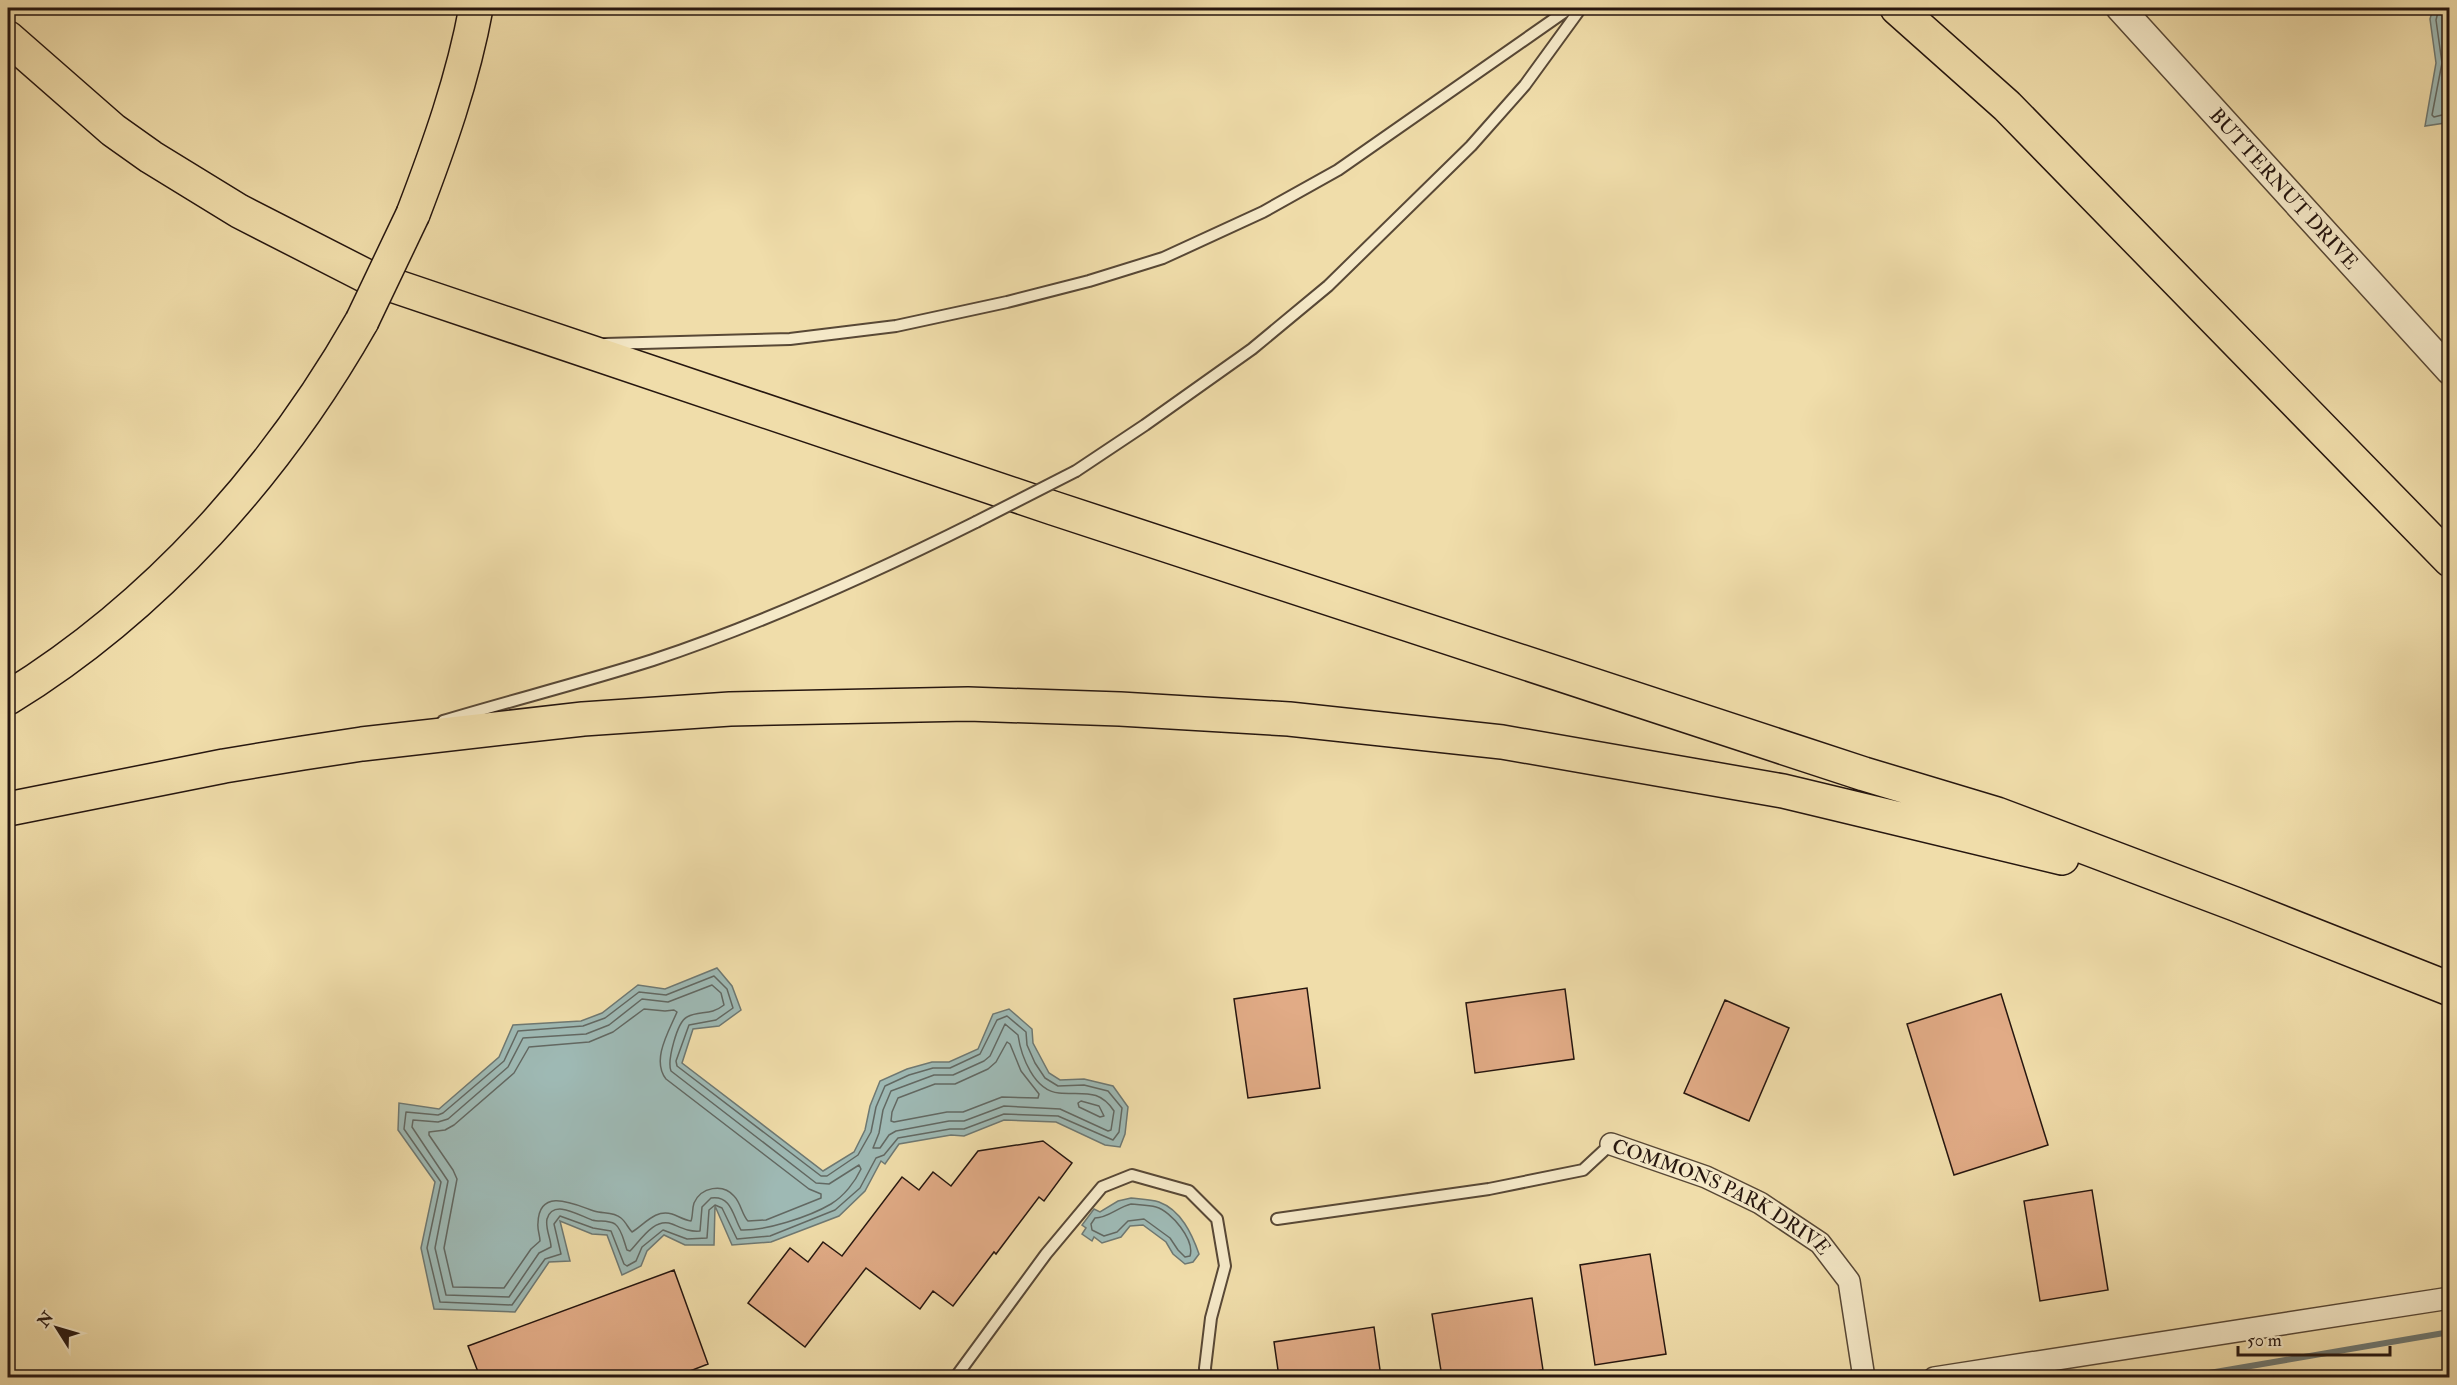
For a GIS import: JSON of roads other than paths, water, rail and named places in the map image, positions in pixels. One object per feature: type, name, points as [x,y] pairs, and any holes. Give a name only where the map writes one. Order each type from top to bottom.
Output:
[{"type":"highway","points":[[8,698],[76,651],[179,563],[220,519],[299,422],[336,367],[362,321],[413,214],[439,145],[459,81],[476,8]]},
{"type":"highway","points":[[1897,8],[2007,106],[2450,560]]},
{"type":"highway","points":[[8,38],[112,130],[151,157],[266,226],[368,277],[1053,508],[1853,770],[1997,814],[2235,904],[2450,989]]},
{"type":"highway","points":[[8,809],[224,766],[362,744],[583,719],[730,709],[968,704],[1120,709],[1289,719],[1502,742],[1783,791],[2026,849],[2235,904]]},
{"type":"street","name":"BUTTERNUT DRIVE","points":[[2120,8],[2450,371]]},
{"type":"street","name":"COMMONS PARK DRIVE","points":[[1611,1144],[1706,1177],[1760,1203],[1820,1243],[1849,1281],[1864,1377]]},
{"type":"street","points":[[1934,1377],[2450,1298]]},
{"type":"lane","points":[[575,345],[790,339],[896,326],[1007,302],[1089,281],[1163,258],[1263,212],[1338,170],[1570,8]]},
{"type":"lane","points":[[362,744],[663,656],[734,630],[897,562],[1076,471],[1252,349],[1328,286],[1479,137],[1525,85],[1581,8]]},
{"type":"lane","name":"COMMONS PARK DRIVE","points":[[1277,1219],[1489,1189],[1583,1170],[1611,1144]]},
{"type":"lane","points":[[955,1377],[1046,1254],[1102,1187],[1132,1175],[1189,1191],[1217,1219],[1225,1266],[1210,1318],[1204,1368],[1206,1377]]},
{"type":"water","points":[[2433,8],[2449,8],[2449,112],[2445,123],[2425,126],[2436,63],[2430,19]]},
{"type":"water","points":[[717,968],[732,986],[741,1010],[719,1026],[693,1029],[682,1063],[823,1171],[854,1152],[865,1130],[870,1106],[880,1081],[907,1069],[932,1062],[949,1062],[978,1049],[993,1014],[1009,1009],[1032,1029],[1033,1043],[1049,1073],[1060,1080],[1084,1079],[1113,1086],[1128,1107],[1125,1134],[1120,1147],[1105,1145],[1056,1122],[1004,1120],[964,1136],[951,1135],[899,1144],[885,1164],[881,1161],[865,1191],[839,1216],[771,1242],[732,1245],[715,1206],[714,1245],[685,1245],[664,1235],[647,1251],[641,1266],[622,1275],[607,1235],[592,1234],[560,1221],[570,1261],[549,1262],[515,1312],[434,1309],[421,1248],[435,1182],[398,1130],[399,1103],[439,1109],[499,1057],[513,1025],[581,1021],[602,1013],[638,985],[665,989]]},
{"type":"water","points":[[1131,1198],[1159,1202],[1174,1211],[1189,1231],[1199,1254],[1193,1262],[1185,1264],[1173,1254],[1166,1242],[1143,1225],[1130,1226],[1121,1237],[1102,1243],[1094,1237],[1092,1241],[1082,1234],[1086,1228],[1082,1225],[1094,1209],[1100,1212],[1118,1201]]},
{"type":"waterway","points":[[2180,1378],[2450,1332]]}]
